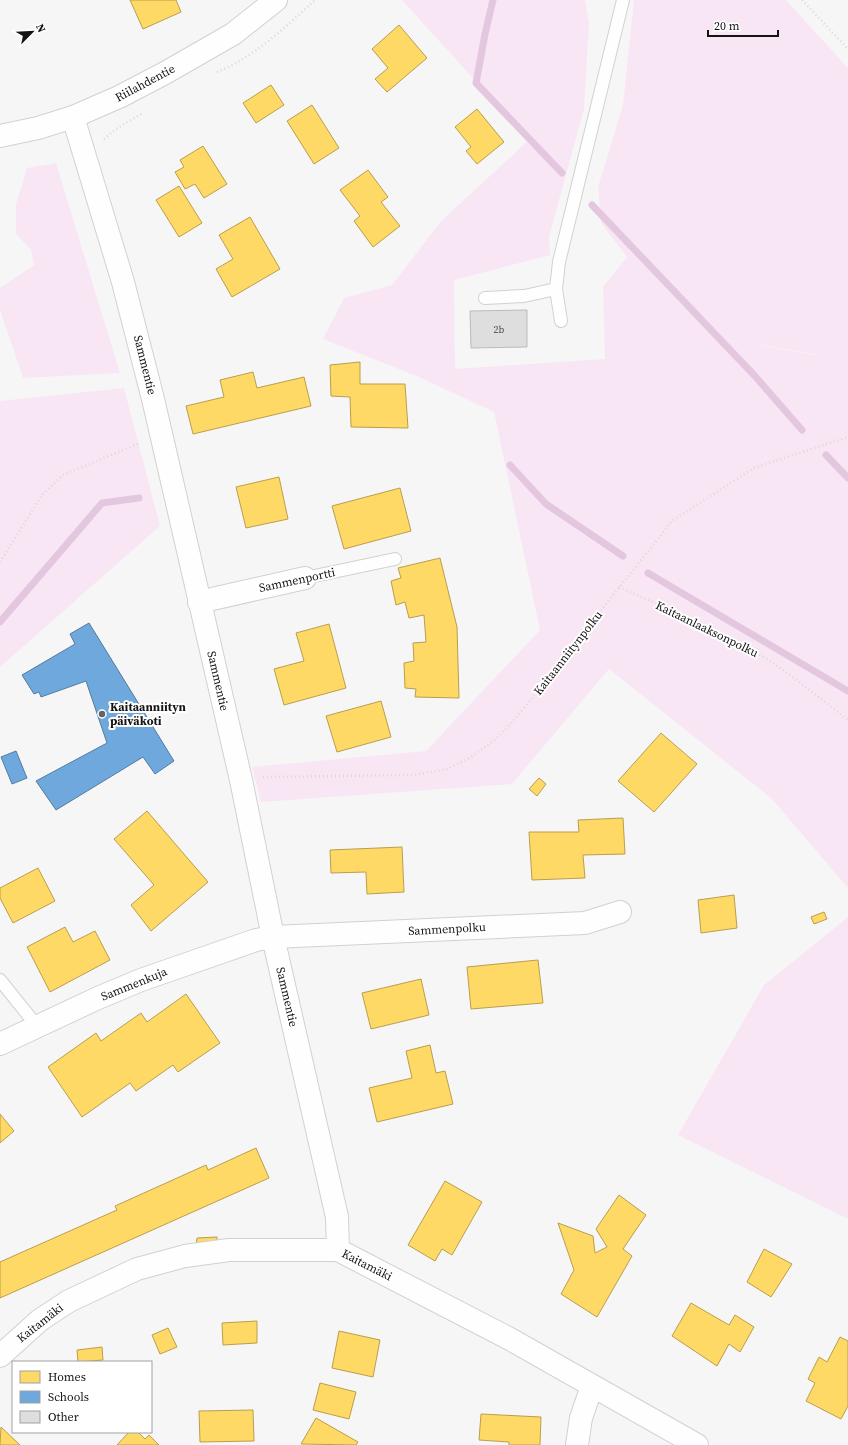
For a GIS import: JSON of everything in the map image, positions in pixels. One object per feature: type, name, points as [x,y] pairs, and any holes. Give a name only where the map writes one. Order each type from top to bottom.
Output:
[{"type":"street","name":"Riilahdentie","points":[[0,136],[38,128],[74,117],[119,97],[226,38],[276,0]]},
{"type":"street","name":"Sammentie","points":[[74,117],[123,282],[153,398],[241,780],[273,937],[337,1217],[338,1250]]},
{"type":"street","name":"Sammenportti","points":[[199,602],[305,578]]},
{"type":"street","name":"Sammenpolku","points":[[273,937],[585,922],[620,912]]},
{"type":"street","name":"Sammenkuja","points":[[0,1044],[98,998],[154,975],[256,940],[273,937]]},
{"type":"street","name":"Kaitamäki","points":[[0,1356],[40,1320],[69,1301],[137,1269],[185,1256],[229,1250],[338,1250],[510,1339],[697,1445]]},
{"type":"street","points":[[577,1445],[581,1418],[592,1386]]},
{"type":"lane","points":[[562,321],[556,289],[561,255],[622,0]]},
{"type":"lane","points":[[485,298],[524,296],[556,289]]},
{"type":"lane","name":"Sammenportti","points":[[305,578],[395,559]]},
{"type":"lane","points":[[0,980],[37,1026]]},
{"type":"path","points":[[802,0],[848,49]]},
{"type":"path","name":"Kaitaanniitynpolku","points":[[259,777],[413,774],[448,769],[471,757],[496,739],[516,718],[672,521],[754,468],[848,437]]},
{"type":"path","points":[[0,562],[42,495],[63,475],[143,442]]},
{"type":"path","name":"Kaitaanlaaksonpolku","points":[[619,588],[702,625],[752,650],[800,682],[848,720]]},
{"type":"shaded area","points":[[402,0],[585,0],[589,23],[584,109],[549,237],[550,255],[454,280],[455,369],[605,359],[603,287],[627,257],[601,223],[598,187],[623,105],[634,0],[786,0],[848,68],[848,888],[771,798],[609,669],[512,784],[261,802],[252,767],[426,751],[540,630],[494,412],[419,377],[323,339],[344,298],[392,285],[441,221],[529,140]],"holes":[[[729,340],[815,354],[816,355]]]},
{"type":"shaded area","points":[[56,163],[120,373],[23,378],[0,310],[0,288],[34,265],[31,249],[16,234],[16,204],[27,168]]},
{"type":"shaded area","points":[[124,388],[160,526],[0,667],[0,401]]},
{"type":"shaded area","points":[[848,917],[848,1219],[678,1135],[764,985]]},
{"type":"building: Homes","points":[[130,0],[176,0],[181,12],[143,29]]},
{"type":"building: Homes","points":[[399,25],[427,58],[387,92],[375,79],[388,68],[372,49]]},
{"type":"building: Homes","points":[[271,85],[284,105],[256,123],[243,103]]},
{"type":"building: Homes","points":[[312,105],[339,148],[314,164],[287,121]]},
{"type":"building: Homes","points":[[477,109],[504,142],[477,164],[466,151],[471,147],[455,127]]},
{"type":"building: Homes","points":[[203,146],[227,184],[204,198],[195,184],[185,189],[175,172],[184,167],[180,160]]},
{"type":"building: Homes","points":[[368,170],[388,197],[381,202],[400,226],[373,247],[354,221],[360,216],[340,190]]},
{"type":"building: Homes","points":[[179,186],[202,223],[179,237],[156,200]]},
{"type":"building: Homes","points":[[250,217],[280,269],[232,297],[216,269],[233,259],[219,235]]},
{"type":"building: Homes","points":[[360,362],[360,384],[405,384],[408,428],[351,427],[350,397],[331,396],[330,365]]},
{"type":"building: Homes","points":[[253,372],[257,388],[304,377],[311,406],[193,434],[186,406],[224,397],[220,380]]},
{"type":"building: Homes","points":[[279,477],[288,519],[246,528],[236,487]]},
{"type":"building: Homes","points":[[400,488],[411,531],[344,549],[332,506]]},
{"type":"building: Homes","points":[[440,558],[457,627],[459,698],[415,697],[416,689],[405,688],[404,663],[414,661],[413,643],[426,642],[424,615],[409,618],[405,602],[396,605],[391,581],[401,578],[398,568]]},
{"type":"building: Homes","points":[[329,624],[346,688],[284,705],[274,669],[304,661],[296,633]]},
{"type":"building: Homes","points":[[381,701],[391,737],[337,752],[326,716]]},
{"type":"building: Homes","points":[[661,733],[697,764],[654,812],[618,781]]},
{"type":"building: Homes","points":[[539,778],[546,784],[537,796],[529,789]]},
{"type":"building: Homes","points":[[147,811],[208,882],[151,931],[131,905],[154,885],[114,839]]},
{"type":"building: Homes","points":[[623,818],[625,854],[583,855],[585,878],[532,880],[529,832],[579,832],[578,820]]},
{"type":"building: Homes","points":[[402,847],[404,892],[367,894],[366,872],[331,873],[330,850]]},
{"type":"building: Homes","points":[[38,868],[55,901],[13,923],[0,898],[0,888]]},
{"type":"building: Homes","points":[[734,895],[737,928],[701,933],[698,900]]},
{"type":"building: Homes","points":[[824,912],[827,919],[814,924],[811,917]]},
{"type":"building: Homes","points":[[65,927],[73,942],[95,931],[110,960],[50,992],[27,947]]},
{"type":"building: Homes","points":[[538,960],[543,1003],[471,1009],[467,967]]},
{"type":"building: Homes","points":[[421,979],[429,1015],[371,1029],[362,993]]},
{"type":"building: Homes","points":[[186,994],[220,1043],[178,1072],[173,1065],[136,1091],[130,1083],[82,1117],[48,1067],[96,1033],[101,1041],[141,1013],[147,1022]]},
{"type":"building: Homes","points":[[430,1045],[436,1073],[445,1071],[453,1104],[377,1122],[369,1088],[412,1078],[406,1051]]},
{"type":"building: Homes","points":[[0,1114],[14,1131],[0,1143]]},
{"type":"building: Homes","points":[[256,1148],[269,1178],[0,1298],[0,1262],[117,1210],[115,1206],[206,1165],[208,1170]]},
{"type":"building: Homes","points":[[445,1181],[482,1202],[452,1255],[442,1249],[435,1261],[408,1245]]},
{"type":"building: Homes","points":[[619,1195],[646,1215],[623,1249],[632,1256],[597,1317],[561,1294],[574,1270],[558,1223],[593,1236],[595,1253],[607,1247],[596,1229]]},
{"type":"building: Homes","points":[[217,1237],[217,1247],[196,1247],[197,1238]]},
{"type":"building: Homes","points":[[764,1249],[792,1264],[771,1297],[747,1282]]},
{"type":"building: Homes","points":[[691,1303],[729,1325],[735,1315],[754,1327],[740,1352],[729,1344],[717,1366],[672,1336]]},
{"type":"building: Homes","points":[[257,1321],[257,1343],[223,1345],[222,1323]]},
{"type":"building: Homes","points":[[168,1328],[177,1347],[160,1354],[152,1335]]},
{"type":"building: Homes","points":[[339,1331],[380,1340],[373,1377],[332,1368]]},
{"type":"building: Homes","points":[[840,1337],[848,1341],[848,1406],[841,1419],[806,1401],[815,1383],[808,1379],[819,1357],[827,1362]]},
{"type":"building: Homes","points":[[102,1347],[103,1360],[78,1361],[77,1350]]},
{"type":"building: Homes","points":[[320,1383],[356,1392],[349,1419],[313,1410]]},
{"type":"building: Homes","points":[[253,1410],[254,1441],[200,1442],[199,1411]]},
{"type":"building: Homes","points":[[481,1414],[541,1417],[540,1445],[509,1445],[509,1442],[479,1440]]},
{"type":"building: Homes","points":[[316,1418],[358,1442],[356,1445],[301,1444]]},
{"type":"building: Homes","points":[[1,1427],[20,1445],[0,1445]]},
{"type":"building: Homes","points":[[128,1433],[139,1433],[145,1439],[149,1435],[159,1445],[117,1445]]},
{"type":"building: Schools","points":[[89,623],[174,761],[155,774],[143,757],[56,810],[36,781],[107,743],[86,681],[41,697],[39,692],[34,694],[22,675],[75,644],[70,634]]},
{"type":"building: Schools","points":[[16,751],[27,778],[12,784],[1,757]]},
{"type":"building: Other","points":[[527,310],[527,347],[471,348],[470,311]]},
{"type":"waterway","points":[[493,0],[476,83],[562,173]]},
{"type":"waterway","points":[[592,205],[754,375],[802,430]]},
{"type":"waterway","points":[[826,455],[848,478]]},
{"type":"waterway","points":[[510,465],[546,504],[623,556]]},
{"type":"waterway","points":[[0,622],[102,503],[139,498]]},
{"type":"waterway","points":[[648,573],[848,691]]},
{"type":"place","name":"Kaitaanniityn päiväkoti","points":[[102,714]]}]
